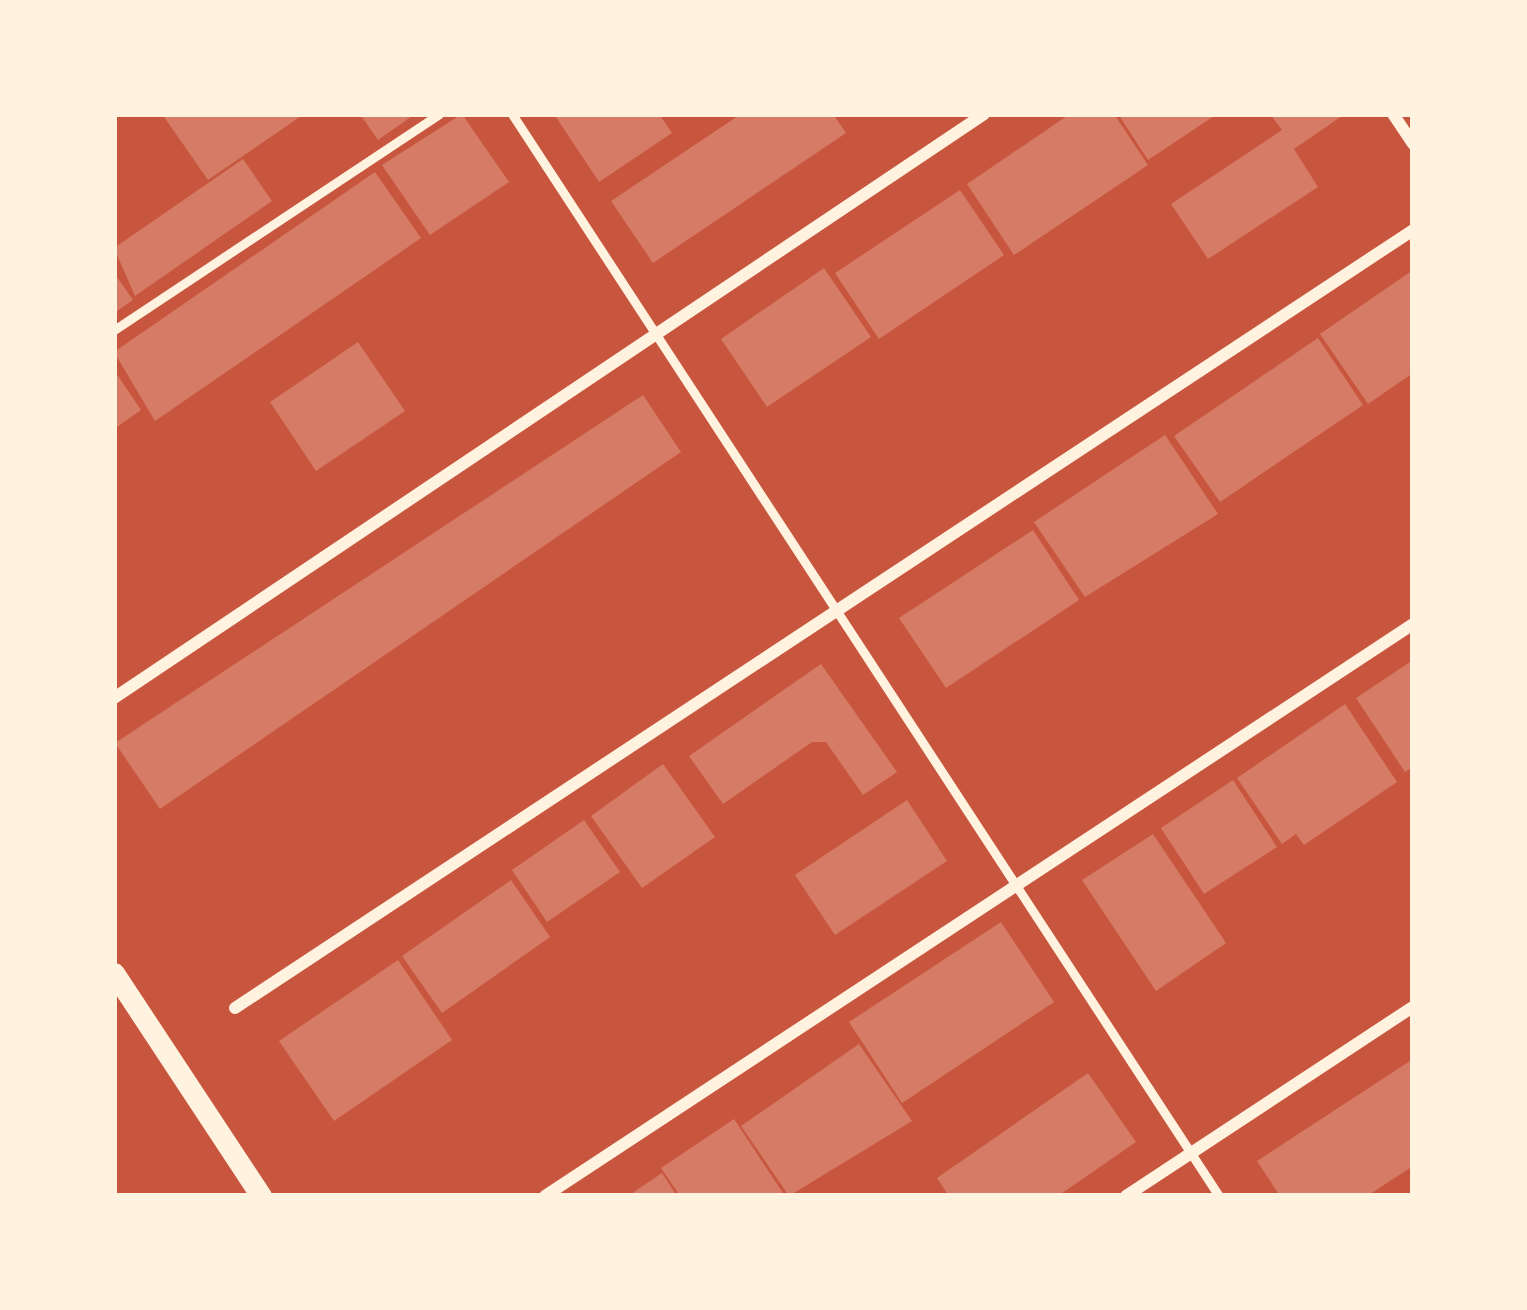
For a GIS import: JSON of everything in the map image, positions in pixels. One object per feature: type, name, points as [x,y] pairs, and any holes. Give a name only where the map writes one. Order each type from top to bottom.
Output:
[{"type":"street","points":[[114,698],[653,330],[984,114]]},
{"type":"street","points":[[1393,114],[1413,144]]},
{"type":"street","points":[[235,1008],[1413,230]]},
{"type":"street","points":[[545,1196],[1413,624]]},
{"type":"street","points":[[114,973],[261,1196]]},
{"type":"street","points":[[1126,1196],[1413,1007]]},
{"type":"lane","points":[[114,330],[439,114]]},
{"type":"lane","points":[[512,114],[1219,1196]]},
{"type":"building","points":[[162,114],[304,114],[208,180]]},
{"type":"building","points":[[360,114],[415,114],[378,140]]},
{"type":"building","points":[[462,114],[509,182],[430,235],[382,165]]},
{"type":"building","points":[[554,114],[659,114],[672,133],[599,182]]},
{"type":"building","points":[[741,114],[833,114],[846,133],[653,263],[611,201]]},
{"type":"building","points":[[1070,114],[1114,114],[1148,165],[1014,255],[967,184]]},
{"type":"building","points":[[1118,114],[1217,114],[1148,160]]},
{"type":"building","points":[[1270,114],[1345,114],[1294,149],[1318,187],[1208,259],[1171,204],[1282,130]]},
{"type":"building","points":[[243,159],[272,201],[135,296],[114,248]]},
{"type":"building","points":[[375,172],[421,238],[155,421],[114,352]]},
{"type":"building","points":[[960,190],[1004,255],[879,339],[835,273]]},
{"type":"building","points":[[824,268],[871,337],[767,407],[721,339]]},
{"type":"building","points":[[1413,270],[1413,373],[1368,404],[1320,334]]},
{"type":"building","points":[[114,273],[133,300],[114,313]]},
{"type":"building","points":[[1318,338],[1363,405],[1220,502],[1174,436]]},
{"type":"building","points":[[358,342],[405,411],[316,471],[270,402]]},
{"type":"building","points":[[114,370],[141,410],[114,429]]},
{"type":"building","points":[[643,395],[681,452],[160,809],[115,743]]},
{"type":"building","points":[[1165,435],[1218,514],[1085,597],[1034,522]]},
{"type":"building","points":[[1033,530],[1079,600],[946,688],[899,618]]},
{"type":"building","points":[[1413,660],[1413,767],[1405,772],[1356,698]]},
{"type":"building","points":[[821,664],[897,772],[863,795],[826,742],[812,742],[723,804],[689,756]]},
{"type":"building","points":[[1345,704],[1397,782],[1304,845],[1296,834],[1282,844],[1237,778]]},
{"type":"building","points":[[663,764],[715,837],[642,888],[591,816]]},
{"type":"building","points":[[1233,780],[1277,847],[1204,894],[1161,828]]},
{"type":"building","points":[[907,800],[947,861],[835,935],[795,875]]},
{"type":"building","points":[[584,820],[620,872],[547,922],[512,870]]},
{"type":"building","points":[[1153,834],[1226,943],[1156,991],[1082,880]]},
{"type":"building","points":[[511,880],[550,937],[442,1013],[402,956]]},
{"type":"building","points":[[1001,922],[1054,1002],[902,1103],[849,1022]]},
{"type":"building","points":[[398,960],[452,1040],[334,1121],[279,1041]]},
{"type":"building","points":[[859,1044],[912,1121],[789,1196],[741,1126]]},
{"type":"building","points":[[1413,1059],[1413,1166],[1367,1196],[1280,1196],[1257,1161]]},
{"type":"building","points":[[1088,1073],[1136,1142],[1058,1196],[949,1196],[937,1178]]},
{"type":"building","points":[[734,1119],[785,1196],[680,1196],[661,1168]]},
{"type":"building","points":[[662,1173],[677,1196],[628,1196]]}]
